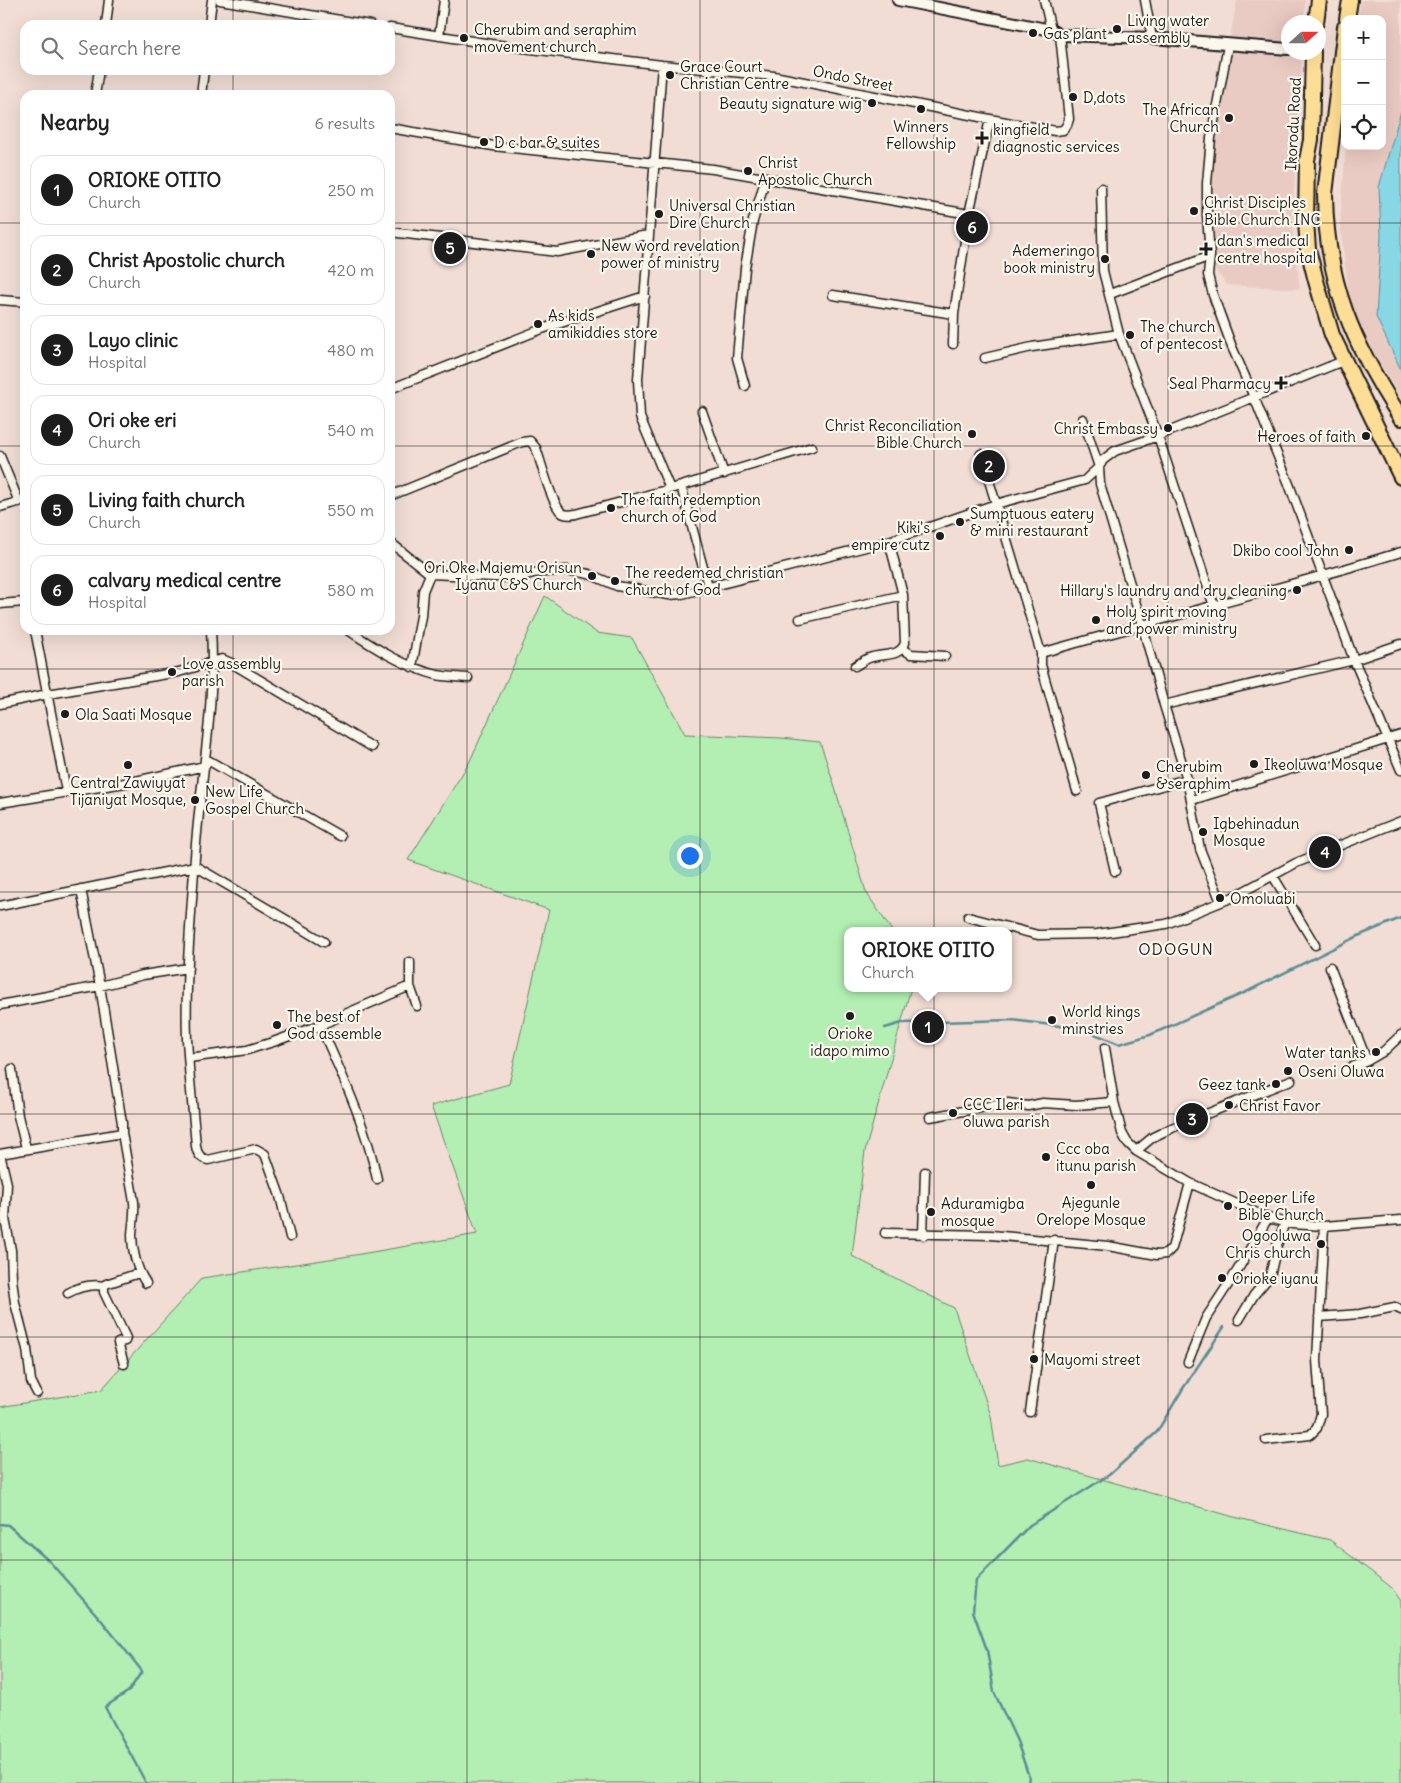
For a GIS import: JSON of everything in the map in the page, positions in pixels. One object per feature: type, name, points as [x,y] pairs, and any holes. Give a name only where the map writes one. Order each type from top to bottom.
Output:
[{"type":"highway","points":[[1317,15],[1319,0]]},
{"type":"highway","points":[[1347,15],[1350,0]]},
{"type":"highway","name":"Ikorodu Road","points":[[1313,60],[1311,140],[1307,160],[1306,222],[1308,249],[1332,335],[1401,477]]},
{"type":"highway","points":[[1341,60],[1325,194],[1330,262],[1338,290],[1364,356],[1401,418]]},
{"type":"street","points":[[107,20],[110,0]]},
{"type":"street","points":[[210,20],[212,0]]},
{"type":"street","points":[[220,0],[340,20]]},
{"type":"street","points":[[439,36],[444,0]]},
{"type":"street","points":[[898,0],[1056,32],[1281,49]]},
{"type":"street","points":[[1044,0],[1056,32]]},
{"type":"street","points":[[1145,0],[1152,38]]},
{"type":"street","name":"Ondo Street","points":[[395,29],[662,65],[774,76],[1055,131],[1063,130],[1068,125],[1068,111],[1056,32]]},
{"type":"street","points":[[1228,45],[1211,138],[1207,215],[1210,256],[1208,275],[1213,295],[1232,347],[1254,397],[1354,660],[1401,770]]},
{"type":"street","points":[[662,65],[638,379],[640,417],[670,490]]},
{"type":"street","points":[[96,90],[98,75]]},
{"type":"street","points":[[202,90],[203,75]]},
{"type":"street","points":[[953,344],[954,314],[969,214],[990,119]]},
{"type":"street","points":[[395,129],[493,146],[713,169],[969,214]]},
{"type":"street","points":[[746,386],[737,358],[745,268],[753,222],[766,177]]},
{"type":"street","points":[[1101,188],[1103,271],[1119,334],[1158,436],[1214,606]]},
{"type":"street","points":[[395,233],[557,252],[648,236]]},
{"type":"street","points":[[1110,294],[1210,256]]},
{"type":"street","points":[[833,295],[954,314]]},
{"type":"street","points":[[395,387],[542,329],[645,296]]},
{"type":"street","points":[[0,300],[20,302]]},
{"type":"street","points":[[985,358],[1032,347],[1119,334]]},
{"type":"street","points":[[395,546],[430,574],[516,578],[547,571],[567,570],[589,574],[617,586],[670,594],[690,592],[889,541],[996,504],[1084,480],[1099,467],[1103,460],[1115,452],[1344,361]]},
{"type":"street","points":[[702,411],[724,474]]},
{"type":"street","points":[[1083,419],[1099,467],[1100,484],[1187,778],[1200,849],[1221,902]]},
{"type":"street","points":[[395,494],[530,441],[536,448],[554,500],[560,511],[564,514],[576,514],[590,512],[670,490],[812,447]]},
{"type":"street","points":[[981,454],[1040,653],[1041,665],[1077,791]]},
{"type":"street","points":[[0,456],[20,497]]},
{"type":"street","points":[[682,486],[708,586]]},
{"type":"street","points":[[0,507],[20,502]]},
{"type":"street","points":[[855,666],[869,658],[898,653],[903,649],[905,636],[903,595],[889,541]]},
{"type":"street","points":[[1040,653],[1323,576],[1401,552]]},
{"type":"street","points":[[412,667],[421,616],[422,591],[430,574]]},
{"type":"street","points":[[800,619],[903,595]]},
{"type":"street","points":[[0,604],[20,602]]},
{"type":"street","points":[[36,635],[66,791]]},
{"type":"street","points":[[211,635],[213,662],[188,968],[187,1026],[196,1146],[198,1155],[208,1160],[251,1149],[261,1151],[268,1161],[280,1196],[290,1236]]},
{"type":"street","points":[[356,635],[412,667],[438,675],[468,678]]},
{"type":"street","points":[[1164,705],[1354,660],[1401,644]]},
{"type":"street","points":[[903,649],[912,654],[945,656]]},
{"type":"street","points":[[0,704],[179,672],[222,660],[233,664],[372,747]]},
{"type":"street","points":[[1192,800],[1387,741],[1401,735]]},
{"type":"street","points":[[0,803],[131,782],[205,763],[340,836]]},
{"type":"street","points":[[1115,872],[1099,802],[1187,778]]},
{"type":"street","points":[[1012,928],[1038,935],[1072,935],[1097,934],[1166,924],[1221,902],[1296,863],[1401,821]]},
{"type":"street","points":[[0,906],[195,866],[324,942]]},
{"type":"street","points":[[1273,876],[1315,945]]},
{"type":"street","points":[[81,889],[100,986],[134,1202],[135,1212],[132,1234],[139,1273],[146,1283]]},
{"type":"street","points":[[968,917],[1007,927]]},
{"type":"street","points":[[410,962],[410,986],[417,1006]]},
{"type":"street","points":[[1330,967],[1367,1061]]},
{"type":"street","points":[[0,1005],[100,986],[143,975],[188,968]]},
{"type":"street","points":[[189,1058],[247,1050],[320,1025],[410,986]]},
{"type":"street","points":[[320,1025],[354,1103],[371,1151],[377,1179]]},
{"type":"street","points":[[1345,1070],[1367,1061],[1399,1040]]},
{"type":"street","points":[[1105,1048],[1114,1102],[1122,1132],[1127,1142],[1136,1151],[1190,1183],[1268,1218],[1285,1222],[1324,1226],[1401,1220]]},
{"type":"street","points":[[12,1069],[18,1116],[26,1148]]},
{"type":"street","points":[[1136,1151],[1154,1137],[1174,1127],[1291,1080]]},
{"type":"street","points":[[930,1117],[1008,1103],[1028,1106],[1050,1102],[1076,1105],[1114,1102]]},
{"type":"street","points":[[37,1392],[31,1381],[27,1349],[15,1303],[11,1250],[5,1219],[7,1184],[0,1154],[26,1148],[122,1133]]},
{"type":"street","points":[[923,1235],[925,1172]]},
{"type":"street","points":[[885,1233],[990,1235],[1108,1246],[1157,1255],[1166,1254],[1172,1248],[1190,1183]]},
{"type":"street","points":[[1188,1362],[1206,1318],[1268,1218]]},
{"type":"street","points":[[1239,1320],[1254,1295],[1270,1276],[1277,1244],[1285,1222]]},
{"type":"street","points":[[1266,1440],[1310,1435],[1317,1428],[1321,1414],[1317,1360],[1324,1226]]},
{"type":"street","points":[[1030,1412],[1054,1240]]},
{"type":"street","points":[[68,1293],[87,1286],[104,1286],[139,1273]]},
{"type":"street","points":[[104,1286],[104,1292],[126,1338],[125,1341],[118,1343],[124,1364]]},
{"type":"street","points":[[1319,1317],[1360,1314],[1396,1307],[1401,1310]]},
{"type":"shaded area","points":[[1237,0],[1305,0],[1304,15],[1281,15],[1281,60],[1302,60],[1292,224],[1300,289],[1227,285],[1201,252],[1213,128]]},
{"type":"shaded area","points":[[1361,0],[1401,0],[1401,111],[1379,187],[1381,236],[1376,317],[1401,370],[1401,399],[1367,341],[1350,304],[1340,225],[1346,150],[1386,150],[1386,15],[1359,15]]},
{"type":"green space","points":[[545,596],[597,633],[632,638],[685,734],[781,738],[820,742],[866,892],[889,927],[844,927],[844,992],[910,992],[865,1151],[852,1256],[954,1308],[991,1416],[998,1465],[1028,1458],[1234,1517],[1330,1540],[1391,1587],[1401,1601],[1401,1783],[0,1783],[0,1407],[101,1390],[202,1278],[343,1257],[477,1234],[431,1106],[509,1084],[549,910],[408,860],[469,763]]},
{"type":"water","points":[[1401,111],[1401,370],[1376,317],[1381,236],[1379,187]]},
{"type":"waterway","points":[[885,1028],[902,1023],[1012,1020],[1083,1029],[1119,1044],[1150,1035],[1246,992],[1358,936],[1401,918]]},
{"type":"waterway","points":[[1028,1783],[1029,1777],[1017,1741],[994,1692],[987,1650],[973,1611],[976,1580],[1030,1525],[1109,1475],[1157,1432],[1182,1390],[1224,1327]]},
{"type":"waterway","points":[[0,1524],[8,1525],[49,1561],[102,1621],[142,1671],[129,1691],[105,1707],[146,1783]]},
{"type":"place","name":"Living water assembly","points":[[1117,29]]},
{"type":"place","name":"Gas plant","points":[[1033,33]]},
{"type":"place","name":"Cherubim and seraphim movement church","points":[[464,38]]},
{"type":"place","name":"Grace Court Christian Centre","points":[[670,75]]},
{"type":"place","name":"D,dots","points":[[1073,97]]},
{"type":"place","name":"Beauty signature wig","points":[[872,103]]},
{"type":"place","name":"Winners Fellowship","points":[[921,109]]},
{"type":"place","name":"The African Church","points":[[1229,118]]},
{"type":"place","name":"kingfield diagnostic services","points":[[982,138]]},
{"type":"place","name":"D c bar & suites","points":[[484,142]]},
{"type":"place","name":"Christ Apostolic Church","points":[[748,171]]},
{"type":"place","name":"Christ Disciples Bible Church INC","points":[[1194,211]]},
{"type":"place","name":"Universal Christian Dire Church","points":[[659,214]]},
{"type":"place","name":"calvary medical centre","points":[[972,227]]},
{"type":"place","name":"Living faith church","points":[[450,248]]},
{"type":"place","name":"dan's medical centre hospital","points":[[1206,249]]},
{"type":"place","name":"New word revelation power of ministry","points":[[591,254]]},
{"type":"place","name":"Ademeringo book ministry","points":[[1105,259]]},
{"type":"place","name":"As kids amikiddies store","points":[[538,324]]},
{"type":"place","name":"The church of pentecost","points":[[1130,335]]},
{"type":"place","name":"Seal Pharmacy","points":[[1281,383]]},
{"type":"place","name":"Christ Embassy","points":[[1168,428]]},
{"type":"place","name":"Christ Reconciliation Bible Church","points":[[972,434]]},
{"type":"place","name":"Heroes of faith","points":[[1366,436]]},
{"type":"place","name":"Christ Apostolic church","points":[[989,466]]},
{"type":"place","name":"The faith redemption church of God","points":[[611,508]]},
{"type":"place","name":"Sumptuous eatery & mini restaurant","points":[[960,522]]},
{"type":"place","name":"Kiki's empire cutz","points":[[940,536]]},
{"type":"place","name":"Dkibo cool John","points":[[1349,550]]},
{"type":"place","name":"Ori Oke Majemu Orisun Iyanu C&S Church","points":[[592,576]]},
{"type":"place","name":"The reedemed christian church of God","points":[[615,581]]},
{"type":"place","name":"Hillary's laundry and dry cleaning","points":[[1297,590]]},
{"type":"place","name":"Holy spirit moving and power ministry","points":[[1096,620]]},
{"type":"place","name":"Love assembly parish","points":[[172,672]]},
{"type":"place","name":"Ola Saati Mosque","points":[[65,714]]},
{"type":"place","name":"Ikeoluwa Mosque","points":[[1254,764]]},
{"type":"place","name":"Central Zawiyyat Tijaniyat Mosque,","points":[[128,765]]},
{"type":"place","name":"Cherubim &seraphim","points":[[1146,775]]},
{"type":"place","name":"New Life Gospel Church","points":[[195,800]]},
{"type":"place","name":"Igbehinadun Mosque","points":[[1203,832]]},
{"type":"place","name":"Ori oke eri","points":[[1325,852]]},
{"type":"place","name":"Omoluabi","points":[[1220,898]]},
{"type":"place","name":"Orioke idapo mimo","points":[[850,1016]]},
{"type":"place","name":"World kings minstries","points":[[1052,1020]]},
{"type":"place","name":"The best of God assemble","points":[[277,1025]]},
{"type":"place","name":"ORIOKE OTITO","points":[[928,1027]]},
{"type":"place","name":"Water tanks","points":[[1376,1052]]},
{"type":"place","name":"Oseni Oluwa","points":[[1288,1071]]},
{"type":"place","name":"Geez tank","points":[[1276,1084]]},
{"type":"place","name":"Christ Favor","points":[[1229,1105]]},
{"type":"place","name":"CCC Ileri oluwa parish","points":[[953,1113]]},
{"type":"place","name":"Layo clinic","points":[[1192,1119]]},
{"type":"place","name":"Ccc oba itunu parish","points":[[1046,1157]]},
{"type":"place","name":"Ajegunle Orelope Mosque","points":[[1091,1185]]},
{"type":"place","name":"Deeper Life Bible Church","points":[[1228,1206]]},
{"type":"place","name":"Aduramigba mosque","points":[[931,1212]]},
{"type":"place","name":"Ogooluwa Chris church","points":[[1321,1244]]},
{"type":"place","name":"Orioke iyanu","points":[[1222,1278]]},
{"type":"place","name":"Mayomi street","points":[[1034,1359]]},
{"type":"district","name":"ODOGUN","points":[[1176,949]]}]
